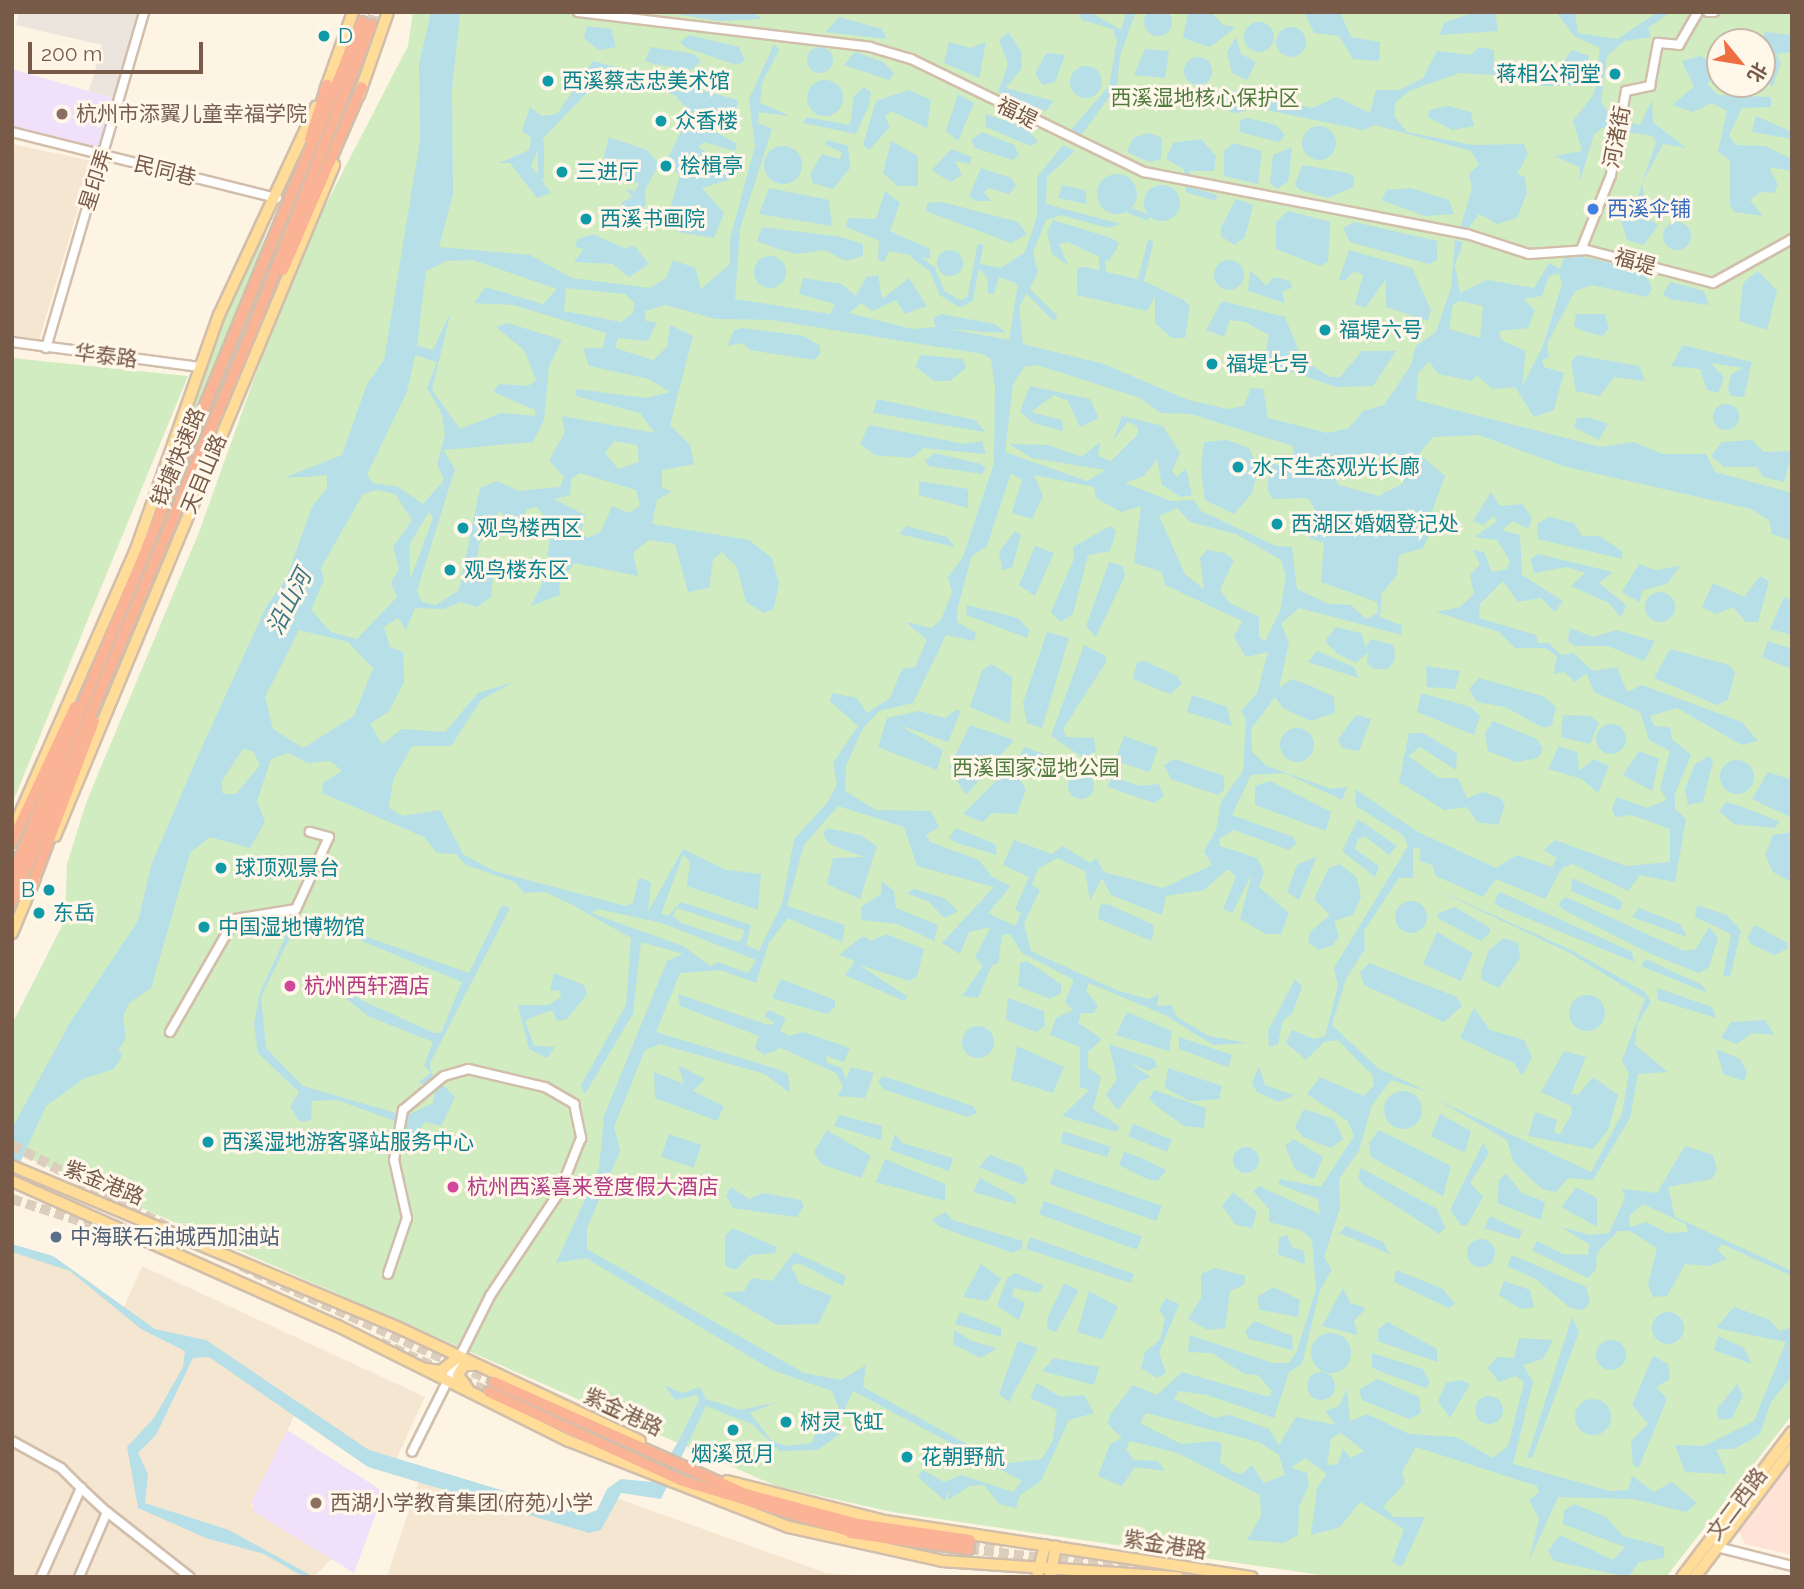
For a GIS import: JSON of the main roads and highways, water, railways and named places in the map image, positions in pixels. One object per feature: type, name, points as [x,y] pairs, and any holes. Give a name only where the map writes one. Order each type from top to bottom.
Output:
[{"type":"highway","name":"钱塘快速路","points":[[12,877],[367,23],[249,338],[12,901]]},
{"type":"highway","points":[[250,306],[327,85]]},
{"type":"highway","points":[[249,338],[362,87]]},
{"type":"highway","points":[[12,842],[104,652]]},
{"type":"highway","points":[[32,885],[115,657]]},
{"type":"highway","points":[[655,1474],[491,1387],[664,1456],[682,1475],[721,1503]]},
{"type":"highway","name":"紫金港路","points":[[655,1474],[682,1475],[856,1528]]},
{"type":"highway","points":[[682,1475],[729,1482]]},
{"type":"highway","points":[[772,1497],[856,1528]]},
{"type":"highway","points":[[765,1518],[969,1544]]},
{"type":"main road","name":"天目山路","points":[[12,832],[135,552],[199,367],[327,85],[353,12]]},
{"type":"main road","name":"天目山路","points":[[12,933],[362,87],[388,12]]},
{"type":"main road","name":"紫金港路","points":[[16,1168],[458,1357],[664,1456]]},
{"type":"main road","name":"紫金港路","points":[[14,1182],[365,1342],[578,1445],[655,1474]]},
{"type":"main road","points":[[365,1342],[434,1372],[458,1357]]},
{"type":"main road","points":[[474,1365],[460,1369],[461,1385],[578,1445]]},
{"type":"main road","name":"文二西路","points":[[1682,1577],[1792,1432]]},
{"type":"main road","name":"文二西路","points":[[1695,1577],[1792,1449]]},
{"type":"main road","name":"紫金港路","points":[[729,1482],[772,1497],[1056,1547],[1252,1577]]},
{"type":"main road","name":"紫金港路","points":[[721,1503],[765,1518],[910,1557],[1039,1572],[1178,1577]]},
{"type":"main road","points":[[1039,1572],[1045,1545]]},
{"type":"main road","points":[[1052,1572],[1056,1547]]},
{"type":"water","points":[[1158,8],[1168,12],[1172,22],[1168,32],[1158,36],[1148,32],[1144,22],[1148,12]]},
{"type":"water","name":"沿山河","points":[[431,12],[460,12],[452,90],[453,194],[439,247],[530,255],[572,278],[650,288],[666,278],[673,260],[695,268],[701,289],[730,264],[730,239],[755,146],[749,99],[774,44],[779,50],[762,83],[760,103],[790,116],[759,112],[758,123],[772,129],[740,229],[735,299],[830,314],[835,304],[799,294],[803,278],[842,284],[856,296],[866,277],[878,275],[882,299],[909,278],[927,306],[905,314],[896,300],[873,311],[861,303],[849,313],[912,329],[936,327],[933,318],[941,314],[995,324],[1006,333],[949,329],[1009,340],[1018,284],[999,277],[994,294],[988,293],[987,277],[974,263],[1001,268],[1025,252],[1037,216],[1037,177],[1063,145],[1075,151],[1047,177],[1046,204],[1121,224],[1108,228],[1061,215],[1046,220],[1033,253],[1038,273],[1019,307],[1023,344],[1104,364],[1188,400],[1228,409],[1244,406],[1251,388],[1263,389],[1268,418],[1327,433],[1349,428],[1363,411],[1384,405],[1411,365],[1416,346],[1436,332],[1451,288],[1455,240],[1463,242],[1455,265],[1460,293],[1487,280],[1534,288],[1549,263],[1560,269],[1564,258],[1583,257],[1644,270],[1652,289],[1647,297],[1592,285],[1575,291],[1547,344],[1549,357],[1542,360],[1544,367],[1564,373],[1554,410],[1534,417],[1515,387],[1493,389],[1477,376],[1471,381],[1439,374],[1429,362],[1418,373],[1416,400],[1601,447],[1633,442],[1663,454],[1706,454],[1715,472],[1792,493],[1792,541],[1772,534],[1769,520],[1751,509],[1563,466],[1479,435],[1433,437],[1419,454],[1445,476],[1431,514],[1436,520],[1423,548],[1399,555],[1397,575],[1382,593],[1380,617],[1401,625],[1402,635],[1299,608],[1281,624],[1289,643],[1279,688],[1292,679],[1311,686],[1334,697],[1335,713],[1310,721],[1283,708],[1275,697],[1251,729],[1252,752],[1267,766],[1331,789],[1347,787],[1342,800],[1285,773],[1251,775],[1232,815],[1293,837],[1296,843],[1289,850],[1234,830],[1219,839],[1220,846],[1257,858],[1264,872],[1259,887],[1289,913],[1281,934],[1266,934],[1240,919],[1252,874],[1232,913],[1223,909],[1236,877],[1228,869],[1204,890],[1166,896],[1162,915],[1111,895],[1102,878],[1090,901],[1085,871],[1057,858],[1038,869],[1032,885],[1040,890],[1024,923],[1031,951],[1116,990],[1148,999],[1159,994],[1157,1006],[1171,1005],[1177,1017],[1209,1036],[1248,1043],[1213,1045],[1167,1016],[1089,983],[1086,991],[1098,1005],[1094,1013],[1081,1013],[1078,1023],[1102,1039],[1088,1052],[1088,1068],[1101,1077],[1093,1109],[1119,1126],[1117,1132],[1062,1116],[1089,1090],[1080,1087],[1080,1047],[1050,1035],[1056,1018],[1073,1010],[1065,1002],[1074,980],[1022,953],[1010,934],[1002,935],[998,964],[992,965],[978,998],[962,996],[983,966],[975,957],[991,927],[969,932],[960,954],[942,943],[994,887],[917,866],[904,827],[838,806],[804,845],[787,906],[845,925],[842,942],[788,918],[769,943],[756,983],[720,970],[680,973],[656,1032],[788,1074],[790,1093],[765,1074],[660,1044],[645,1050],[614,1127],[620,1151],[587,1228],[587,1249],[804,1373],[841,1380],[866,1365],[863,1387],[1003,1464],[1042,1459],[1053,1440],[1057,1410],[1030,1398],[1037,1383],[1061,1397],[1084,1395],[1094,1413],[1069,1420],[1041,1481],[1020,1495],[1016,1508],[999,1504],[984,1485],[970,1486],[948,1500],[949,1490],[945,1501],[918,1477],[923,1470],[944,1482],[961,1475],[1013,1492],[1022,1481],[853,1391],[838,1424],[841,1433],[818,1450],[779,1451],[752,1424],[706,1406],[661,1499],[621,1493],[601,1530],[589,1533],[368,1467],[209,1357],[193,1358],[156,1435],[138,1453],[148,1474],[145,1503],[229,1530],[314,1577],[304,1577],[264,1554],[206,1538],[138,1508],[127,1447],[154,1418],[183,1367],[185,1351],[141,1329],[70,1271],[12,1252],[12,1244],[53,1256],[155,1329],[206,1340],[369,1450],[584,1515],[597,1510],[607,1489],[621,1479],[653,1482],[678,1442],[699,1400],[697,1395],[675,1400],[665,1386],[683,1393],[700,1387],[706,1399],[741,1410],[778,1402],[750,1413],[771,1440],[786,1446],[812,1443],[818,1425],[828,1426],[839,1408],[832,1391],[772,1370],[586,1258],[556,1263],[599,1169],[604,1116],[667,961],[683,954],[641,942],[633,1014],[585,1094],[581,1085],[626,1005],[631,938],[545,892],[524,893],[515,882],[466,865],[456,854],[437,853],[424,837],[322,793],[323,783],[342,771],[330,761],[308,763],[288,753],[271,759],[257,801],[265,822],[250,848],[210,837],[190,853],[151,988],[129,1003],[123,1016],[126,1038],[118,1051],[123,1054],[114,1069],[85,1078],[46,1106],[12,1180],[12,1128],[70,1023],[138,921],[152,863],[197,758],[266,607],[286,579],[312,507],[327,488],[327,475],[284,478],[342,455],[367,384],[384,360],[420,141],[419,64]],"holes":[[[473,260],[557,289],[543,304],[485,287],[474,303],[513,305],[606,333],[603,348],[583,348],[589,366],[649,379],[670,392],[646,398],[576,389],[576,396],[640,413],[655,433],[562,416],[565,432],[549,460],[564,477],[560,487],[519,491],[497,481],[480,488],[459,590],[436,605],[422,602],[417,591],[455,469],[443,450],[533,442],[544,420],[549,366],[562,340],[508,323],[496,327],[524,350],[536,380],[528,386],[499,384],[493,392],[535,410],[535,416],[501,413],[460,429],[432,390],[451,311],[433,350],[417,346],[426,271],[447,261]],[[1559,273],[1562,284],[1543,346],[1522,387],[1526,351],[1501,340],[1499,331],[1528,328],[1535,310],[1523,299],[1542,296],[1549,276]],[[566,288],[625,294],[635,303],[633,313],[621,322],[564,311]],[[1460,301],[1483,306],[1480,338],[1449,329],[1453,304]],[[666,305],[716,319],[772,320],[983,354],[991,359],[995,387],[994,463],[963,557],[948,577],[952,592],[941,620],[931,628],[906,622],[927,640],[915,667],[902,669],[890,698],[867,713],[857,698],[832,693],[830,701],[858,726],[833,763],[837,784],[827,803],[794,839],[782,904],[759,951],[746,945],[751,925],[681,902],[669,915],[661,914],[683,855],[690,862],[687,886],[758,910],[761,874],[726,870],[683,849],[648,912],[651,882],[639,878],[633,903],[626,906],[494,871],[463,854],[440,810],[403,816],[389,808],[393,780],[412,746],[451,746],[481,700],[513,682],[478,693],[445,732],[402,729],[382,744],[370,724],[389,711],[404,682],[403,652],[390,647],[384,627],[398,618],[406,630],[415,608],[444,609],[460,602],[477,607],[491,597],[493,576],[476,568],[479,544],[500,511],[512,531],[526,520],[526,509],[537,507],[552,526],[544,579],[531,606],[560,595],[559,585],[574,563],[638,576],[633,553],[649,540],[675,544],[688,592],[709,588],[713,559],[722,552],[737,567],[746,602],[764,613],[774,608],[779,583],[772,558],[749,540],[652,524],[657,500],[672,491],[662,488],[662,470],[694,464],[690,445],[670,425],[693,336],[670,325],[667,347],[653,360],[615,348],[618,338],[648,341],[657,322],[646,321],[645,311]],[[415,355],[437,362],[427,388],[442,414],[445,435],[437,464],[444,480],[423,504],[398,487],[373,483],[367,474],[407,392]],[[1037,365],[1140,398],[1161,413],[1191,414],[1293,446],[1294,466],[1271,464],[1267,489],[1273,499],[1308,498],[1321,520],[1309,538],[1324,543],[1321,582],[1377,602],[1378,613],[1366,619],[1351,605],[1329,604],[1297,589],[1292,547],[1276,546],[1201,511],[1194,500],[1171,501],[1125,483],[1144,476],[1157,459],[1162,485],[1181,497],[1192,495],[1186,468],[1177,477],[1172,471],[1180,453],[1163,426],[1122,416],[1113,440],[1128,422],[1137,426],[1138,434],[1111,461],[1098,456],[1100,442],[1082,457],[1048,445],[1009,444],[1032,458],[1106,470],[1087,481],[1005,452],[1013,384],[1024,367]],[[614,441],[637,445],[639,462],[618,469],[605,453]],[[1397,452],[1393,460],[1404,483],[1379,496],[1339,485],[1326,461],[1329,456],[1359,463]],[[580,473],[636,490],[640,506],[629,513],[612,506],[601,532],[587,538],[581,533],[585,515],[554,499],[570,495],[571,479]],[[1011,473],[1022,480],[1012,513],[1032,519],[1043,496],[1034,475],[1094,487],[1096,498],[1121,512],[1141,506],[1134,563],[1162,572],[1165,585],[1242,621],[1234,637],[1246,657],[1268,652],[1257,693],[1241,711],[1246,719],[1243,771],[1221,802],[1216,830],[1204,851],[1212,865],[1163,888],[1104,872],[1096,858],[1090,863],[1063,846],[1052,854],[1014,840],[1003,865],[1029,877],[1015,909],[1021,913],[1015,926],[988,913],[1011,886],[992,877],[979,860],[930,842],[926,835],[939,827],[931,811],[876,810],[845,791],[846,766],[863,728],[879,711],[913,703],[946,635],[974,641],[976,633],[957,622],[957,611],[971,557],[987,546]],[[377,490],[395,494],[412,520],[393,547],[399,569],[391,583],[397,597],[357,639],[331,632],[311,610],[324,580],[321,568],[363,494]],[[1177,508],[1190,522],[1236,534],[1281,560],[1286,576],[1280,611],[1265,641],[1259,637],[1259,617],[1230,603],[1220,590],[1234,560],[1225,553],[1207,550],[1200,558],[1204,589],[1185,574],[1159,516]],[[429,512],[433,518],[410,580],[409,545]],[[299,630],[348,642],[373,668],[354,716],[303,748],[273,729],[265,697]],[[243,749],[253,751],[260,765],[236,794],[223,794],[221,782]],[[677,908],[744,930],[739,942],[681,923],[673,916]],[[598,909],[662,923],[756,960],[748,973],[718,962],[710,966],[683,946],[591,913]]]},
{"type":"water","points":[[663,12],[753,12],[762,19],[717,21]]},
{"type":"water","points":[[1090,12],[1121,30],[1126,12],[1136,12],[1120,56],[1117,85],[1125,87],[1109,97],[1080,137],[1070,131],[1109,86],[1117,41],[1113,29],[1082,20],[1079,14]]},
{"type":"water","points":[[1188,12],[1211,12],[1223,25],[1236,27],[1210,47],[1183,38]]},
{"type":"water","points":[[1304,12],[1340,12],[1351,37],[1380,42],[1379,61],[1353,59],[1339,36],[1314,33]]},
{"type":"water","points":[[1476,12],[1495,12],[1498,31],[1439,35],[1445,22]]},
{"type":"water","points":[[1556,12],[1575,12],[1578,33],[1617,39],[1658,12],[1671,12],[1648,28],[1651,37],[1624,41],[1607,56],[1601,102],[1612,119],[1640,125],[1652,100],[1653,122],[1686,148],[1663,144],[1642,184],[1656,142],[1652,136],[1602,128],[1594,134],[1580,181],[1580,167],[1554,156],[1582,151],[1573,121],[1594,94],[1600,48],[1574,36]]},
{"type":"water","points":[[839,17],[882,29],[887,39],[826,32]]},
{"type":"water","points":[[1259,22],[1265,23],[1273,31],[1273,43],[1265,51],[1259,52],[1253,51],[1245,43],[1244,37],[1245,31],[1253,23]]},
{"type":"water","points":[[587,26],[611,29],[616,47],[599,50],[584,38]]},
{"type":"water","points":[[1291,27],[1302,31],[1306,42],[1302,53],[1291,57],[1280,53],[1276,42],[1280,31]]},
{"type":"water","points":[[1008,32],[1021,51],[1022,68],[1006,88],[1054,101],[1046,111],[998,92],[1008,64],[999,40]]},
{"type":"water","points":[[1776,33],[1792,35],[1792,52],[1776,54]]},
{"type":"water","points":[[689,35],[739,47],[745,61],[736,65],[687,48],[680,42]]},
{"type":"water","points":[[1236,37],[1241,54],[1256,62],[1247,80],[1232,73],[1227,52]]},
{"type":"water","points":[[949,42],[971,48],[986,42],[979,78],[944,63]]},
{"type":"water","points":[[651,47],[694,54],[701,62],[691,70],[654,64],[645,61]]},
{"type":"water","points":[[820,47],[829,51],[833,60],[829,69],[820,73],[811,69],[807,60],[811,51]]},
{"type":"water","points":[[1479,47],[1494,50],[1495,75],[1459,73],[1409,91],[1395,103],[1394,116],[1407,132],[1473,145],[1524,144],[1528,154],[1517,174],[1525,177],[1527,193],[1517,218],[1497,224],[1479,214],[1467,230],[1460,229],[1472,188],[1469,174],[1479,164],[1471,151],[1375,125],[1363,130],[1257,108],[1235,113],[1175,92],[1133,90],[1236,91],[1312,108],[1337,97],[1370,113],[1376,90],[1399,90],[1423,78],[1437,51],[1471,55]]},
{"type":"water","points":[[1145,49],[1169,51],[1165,78],[1134,75]]},
{"type":"water","points":[[1572,50],[1589,56],[1581,86],[1528,86],[1516,79],[1555,73]]},
{"type":"water","points":[[855,52],[883,62],[894,73],[889,80],[844,65]]},
{"type":"water","points":[[1046,53],[1065,55],[1055,82],[1043,85],[1035,74]]},
{"type":"water","points":[[1776,54],[1781,63],[1776,77]]},
{"type":"water","points":[[1700,56],[1706,59],[1706,98],[1771,98],[1771,107],[1742,108],[1729,135],[1736,145],[1765,146],[1792,159],[1792,171],[1769,167],[1778,185],[1774,193],[1760,192],[1750,200],[1763,216],[1734,212],[1730,205],[1730,160],[1718,152],[1727,111],[1712,103],[1693,112],[1672,105],[1694,87],[1682,61]]},
{"type":"water","points":[[1198,57],[1208,61],[1212,71],[1208,81],[1198,85],[1188,81],[1184,71],[1188,61]]},
{"type":"water","points":[[593,61],[738,100],[735,120],[711,115],[700,123],[737,144],[735,151],[704,142],[698,147],[715,158],[737,160],[728,180],[702,188],[724,213],[714,238],[677,232],[678,212],[670,209],[680,174],[669,169],[668,158],[690,113],[676,96],[639,82],[590,90],[544,137],[531,166],[551,193],[537,198],[510,163],[499,163],[529,150],[531,137],[522,131],[530,107],[542,116],[557,114]]},
{"type":"water","points":[[1086,66],[1097,71],[1102,82],[1097,93],[1086,98],[1075,93],[1070,82],[1075,71]]},
{"type":"water","points":[[825,80],[838,85],[843,98],[838,111],[825,116],[812,111],[807,98],[812,85]]},
{"type":"water","points":[[864,87],[871,92],[869,105],[856,134],[803,123],[806,117],[850,125],[854,96]]},
{"type":"water","points":[[909,90],[931,100],[927,128],[891,111],[885,116],[890,127],[869,150],[863,145],[876,101]]},
{"type":"water","points":[[958,94],[974,103],[958,141],[946,131]]},
{"type":"water","points":[[1448,106],[1471,112],[1474,126],[1452,130],[1428,117],[1429,110]]},
{"type":"water","points":[[985,114],[1025,127],[1038,142],[1030,146],[986,127]]},
{"type":"water","points":[[1756,116],[1792,132],[1792,139],[1752,132]]},
{"type":"water","points":[[1248,118],[1276,125],[1285,135],[1279,142],[1240,132],[1240,120]]},
{"type":"water","points":[[1319,126],[1331,131],[1336,143],[1331,155],[1319,160],[1307,155],[1302,143],[1307,131]]},
{"type":"water","points":[[982,132],[1014,145],[1019,155],[1013,160],[975,148],[971,140]]},
{"type":"water","points":[[1149,133],[1162,138],[1161,159],[1149,162],[1127,152],[1133,138]]},
{"type":"water","points":[[609,137],[647,150],[659,164],[645,190],[646,204],[638,213],[629,208],[633,215],[622,210],[622,202],[632,197],[626,188],[635,192],[639,183],[598,180]]},
{"type":"water","points":[[1201,139],[1216,156],[1214,171],[1187,171],[1166,159],[1173,143]]},
{"type":"water","points":[[828,140],[848,146],[850,168],[833,189],[813,183],[810,174],[822,154],[840,159],[842,153],[825,144]]},
{"type":"water","points":[[891,141],[918,156],[918,186],[898,186],[883,173]]},
{"type":"water","points":[[1233,143],[1262,151],[1258,184],[1224,176],[1224,151]]},
{"type":"water","points":[[783,146],[796,152],[802,165],[796,178],[783,184],[770,178],[764,165],[770,152]]},
{"type":"water","points":[[1292,147],[1288,182],[1277,189],[1270,183],[1273,155]]},
{"type":"water","points":[[951,149],[972,157],[970,164],[955,161],[962,175],[950,182],[932,170]]},
{"type":"water","points":[[1302,165],[1348,173],[1354,176],[1353,187],[1328,198],[1300,190],[1295,185]]},
{"type":"water","points":[[981,168],[1011,178],[1016,186],[1009,194],[989,188],[984,192],[991,201],[975,201],[969,196]]},
{"type":"water","points":[[1117,174],[1131,180],[1137,194],[1131,208],[1117,214],[1103,208],[1097,194],[1103,180]]},
{"type":"water","points":[[1642,184],[1649,219],[1658,225],[1644,245],[1627,240],[1619,215],[1625,203],[1636,202]]},
{"type":"water","points":[[1062,185],[1085,190],[1087,204],[1058,198]]},
{"type":"water","points":[[1162,185],[1174,191],[1180,203],[1174,215],[1162,221],[1150,215],[1144,203],[1150,191]]},
{"type":"water","points":[[769,188],[829,200],[832,226],[759,214]]},
{"type":"water","points":[[1411,188],[1449,200],[1454,214],[1425,216],[1381,200],[1387,190]]},
{"type":"water","points":[[885,191],[900,203],[890,231],[930,249],[930,259],[889,251],[884,262],[878,260],[879,241],[845,226],[849,218],[876,219]]},
{"type":"water","points":[[1236,199],[1253,205],[1245,237],[1234,245],[1221,236],[1221,228]]},
{"type":"water","points":[[942,202],[1018,222],[1027,234],[1011,243],[926,211],[927,203]]},
{"type":"water","points":[[1288,211],[1330,222],[1328,262],[1320,266],[1276,249],[1276,222]]},
{"type":"water","points":[[1053,220],[1119,243],[1108,261],[1068,242],[1059,244],[1068,265],[1052,254],[1047,232]]},
{"type":"water","points":[[1354,222],[1437,241],[1437,260],[1429,264],[1350,242],[1343,228]]},
{"type":"water","points":[[1677,222],[1687,226],[1691,236],[1687,246],[1677,250],[1667,246],[1663,236],[1667,226]]},
{"type":"water","points":[[762,227],[841,237],[863,244],[863,256],[846,261],[825,250],[797,254],[775,248],[757,241]]},
{"type":"water","points":[[593,234],[626,249],[634,245],[649,264],[629,277],[613,264],[574,262],[584,249],[575,247],[578,239]]},
{"type":"water","points":[[950,250],[959,254],[963,263],[959,272],[950,276],[941,272],[937,263],[941,254]]},
{"type":"water","points":[[1349,250],[1412,268],[1431,310],[1428,321],[1386,307],[1386,279],[1365,308],[1355,304],[1363,275],[1354,271],[1345,281],[1339,279]]},
{"type":"water","points":[[770,256],[781,261],[786,272],[781,283],[770,288],[759,283],[754,272],[759,261]]},
{"type":"water","points":[[1229,260],[1240,264],[1244,275],[1240,286],[1229,290],[1218,286],[1214,275],[1218,264]]},
{"type":"water","points":[[1085,267],[1141,280],[1184,300],[1190,306],[1185,338],[1172,338],[1155,323],[1155,296],[1147,311],[1077,295],[1077,268]]},
{"type":"water","points":[[1250,270],[1267,286],[1273,277],[1290,281],[1292,288],[1282,291],[1285,303],[1248,291]]},
{"type":"water","points":[[1758,271],[1777,291],[1767,330],[1739,321],[1743,283]]},
{"type":"water","points":[[1670,282],[1704,291],[1709,305],[1669,299],[1663,294]]},
{"type":"water","points":[[1222,301],[1285,317],[1302,359],[1330,377],[1340,377],[1362,351],[1396,351],[1373,386],[1336,387],[1264,362],[1269,335],[1245,322],[1230,320],[1224,337],[1206,330]]},
{"type":"water","points":[[1576,314],[1605,314],[1609,328],[1603,336],[1583,331],[1574,326]]},
{"type":"water","points":[[744,328],[804,336],[820,346],[820,354],[814,360],[750,350],[743,343],[727,346],[734,330]]},
{"type":"water","points":[[1683,345],[1752,362],[1744,397],[1731,396],[1728,388],[1731,374],[1743,368],[1711,363],[1724,378],[1718,393],[1707,390],[1700,369],[1671,366]]},
{"type":"water","points":[[921,355],[963,359],[966,368],[950,381],[934,381],[915,366]]},
{"type":"water","points":[[1577,355],[1639,366],[1645,381],[1614,377],[1600,396],[1576,391],[1571,362]]},
{"type":"water","points":[[1030,386],[1090,399],[1099,418],[1080,427],[1068,401],[1054,395],[1031,412],[1062,420],[1063,431],[1033,423],[1020,411]]},
{"type":"water","points":[[877,399],[975,420],[985,432],[873,413]]},
{"type":"water","points":[[1726,404],[1735,408],[1739,417],[1735,426],[1726,430],[1717,426],[1713,417],[1717,408]]},
{"type":"water","points":[[1588,417],[1608,424],[1599,440],[1574,427],[1577,418]]},
{"type":"water","points":[[869,425],[964,444],[982,441],[986,454],[923,448],[912,458],[875,455],[860,444]]},
{"type":"water","points":[[1227,440],[1249,448],[1258,468],[1252,493],[1234,514],[1205,500],[1201,471],[1204,442]]},
{"type":"water","points":[[1752,440],[1764,452],[1792,451],[1784,482],[1763,477],[1757,467],[1724,467],[1711,456],[1722,442]]},
{"type":"water","points":[[934,453],[981,464],[986,468],[982,474],[929,466],[925,461]]},
{"type":"water","points":[[919,481],[968,489],[968,508],[919,495]]},
{"type":"water","points":[[1491,492],[1500,506],[1522,504],[1532,518],[1528,529],[1513,521],[1502,530],[1520,535],[1522,575],[1563,601],[1555,612],[1541,598],[1518,602],[1503,581],[1480,604],[1479,618],[1536,635],[1538,643],[1549,643],[1561,655],[1573,653],[1593,671],[1617,667],[1627,692],[1642,685],[1742,722],[1758,741],[1742,745],[1677,708],[1650,716],[1654,726],[1670,727],[1672,739],[1691,755],[1675,794],[1675,809],[1686,819],[1675,882],[1640,875],[1628,891],[1573,864],[1562,868],[1545,899],[1496,879],[1483,897],[1436,876],[1432,865],[1419,861],[1421,849],[1413,847],[1413,878],[1399,878],[1364,931],[1365,949],[1346,979],[1332,1025],[1378,1068],[1430,1093],[1391,1080],[1372,1105],[1359,1151],[1339,1179],[1340,1208],[1324,1257],[1332,1270],[1320,1290],[1302,1364],[1289,1372],[1274,1418],[1207,1395],[1179,1391],[1174,1399],[1215,1418],[1230,1415],[1269,1429],[1279,1445],[1296,1417],[1336,1425],[1325,1411],[1339,1406],[1347,1389],[1350,1421],[1367,1414],[1409,1434],[1456,1437],[1493,1458],[1508,1446],[1524,1382],[1516,1376],[1499,1382],[1488,1368],[1497,1357],[1514,1358],[1519,1338],[1553,1340],[1543,1359],[1523,1365],[1533,1382],[1513,1464],[1610,1491],[1628,1490],[1632,1476],[1654,1492],[1672,1482],[1697,1503],[1686,1512],[1633,1499],[1558,1497],[1529,1561],[1539,1518],[1529,1500],[1539,1492],[1537,1486],[1416,1447],[1402,1472],[1405,1483],[1383,1507],[1394,1517],[1425,1517],[1402,1567],[1392,1562],[1404,1529],[1360,1502],[1340,1527],[1311,1535],[1317,1488],[1327,1474],[1305,1458],[1291,1468],[1307,1473],[1309,1485],[1299,1506],[1298,1535],[1284,1543],[1247,1540],[1261,1516],[1260,1495],[1178,1453],[1130,1441],[1126,1449],[1134,1460],[1158,1461],[1165,1471],[1135,1467],[1122,1486],[1098,1476],[1110,1444],[1122,1438],[1108,1424],[1110,1415],[1133,1385],[1157,1395],[1182,1372],[1269,1397],[1272,1391],[1258,1375],[1244,1374],[1212,1353],[1188,1352],[1190,1335],[1273,1363],[1289,1363],[1297,1351],[1316,1289],[1312,1240],[1301,1230],[1269,1222],[1269,1209],[1253,1191],[1259,1186],[1320,1214],[1318,1199],[1278,1184],[1280,1179],[1321,1187],[1354,1136],[1348,1121],[1307,1094],[1320,1077],[1364,1096],[1374,1085],[1373,1076],[1338,1040],[1324,1042],[1306,1060],[1286,1043],[1292,1030],[1314,1039],[1325,1036],[1338,986],[1334,968],[1408,846],[1404,836],[1356,806],[1355,789],[1418,832],[1496,868],[1517,855],[1552,867],[1557,858],[1544,850],[1555,840],[1626,866],[1670,862],[1670,829],[1632,815],[1615,817],[1612,808],[1617,797],[1647,808],[1667,800],[1660,789],[1670,751],[1649,740],[1640,712],[1594,692],[1586,673],[1575,682],[1564,672],[1554,674],[1557,656],[1545,648],[1515,648],[1499,632],[1436,612],[1460,607],[1474,594],[1470,575],[1480,564],[1473,550],[1484,552],[1492,572],[1507,569],[1510,561],[1497,540],[1474,537],[1496,522],[1495,515],[1483,525],[1473,521]],"holes":[[[1146,1413],[1259,1442],[1279,1455],[1285,1475],[1264,1483],[1252,1465],[1242,1474],[1233,1472],[1220,1462],[1222,1445],[1217,1441],[1181,1444],[1140,1423]],[[1341,1433],[1364,1451],[1351,1458],[1343,1449],[1338,1464],[1327,1465],[1331,1438]]]},
{"type":"water","points":[[1549,517],[1574,523],[1582,536],[1599,536],[1622,551],[1622,559],[1538,539],[1537,524]]},
{"type":"water","points":[[906,526],[947,537],[955,547],[899,534]]},
{"type":"water","points":[[1110,526],[1116,531],[1110,551],[1088,555],[1073,614],[1060,622],[1051,612],[1074,559],[1073,547]]},
{"type":"water","points":[[1015,531],[1021,535],[1012,568],[1002,570],[999,552]]},
{"type":"water","points":[[1035,546],[1054,553],[1035,596],[1019,585]]},
{"type":"water","points":[[1538,554],[1613,572],[1599,583],[1626,605],[1621,618],[1609,603],[1571,586],[1585,573],[1567,567],[1534,573],[1531,559]]},
{"type":"water","points":[[1109,562],[1123,566],[1125,576],[1096,637],[1086,626]]},
{"type":"water","points":[[1639,564],[1655,570],[1680,566],[1667,584],[1643,590],[1639,602],[1622,592]]},
{"type":"water","points":[[1760,576],[1769,581],[1758,622],[1746,622],[1733,607],[1716,614],[1702,607],[1713,583],[1744,597]]},
{"type":"water","points":[[1660,592],[1671,596],[1675,607],[1671,618],[1660,622],[1649,618],[1645,607],[1649,596]]},
{"type":"water","points":[[1784,597],[1792,599],[1792,635],[1770,629]]},
{"type":"water","points":[[967,605],[1018,618],[1029,630],[1027,638],[966,615]]},
{"type":"water","points":[[1336,627],[1361,633],[1366,647],[1371,639],[1394,645],[1395,660],[1388,669],[1374,669],[1367,664],[1368,652],[1356,663],[1338,654],[1325,641]]},
{"type":"water","points":[[1570,628],[1593,637],[1617,630],[1655,641],[1644,661],[1608,646],[1574,646],[1568,640]]},
{"type":"water","points":[[1047,632],[1069,638],[1042,728],[1027,723],[1023,703]]},
{"type":"water","points":[[1768,641],[1792,649],[1792,669],[1762,657]]},
{"type":"water","points":[[1084,645],[1106,656],[1106,662],[1063,729],[1066,737],[1094,738],[1096,752],[1082,757],[1051,736]]},
{"type":"water","points":[[1670,649],[1729,665],[1735,672],[1728,700],[1717,705],[1654,678]]},
{"type":"water","points":[[1317,651],[1354,667],[1359,678],[1308,662]]},
{"type":"water","points":[[1145,661],[1177,676],[1182,684],[1170,694],[1133,679],[1137,662]]},
{"type":"water","points":[[991,664],[1012,677],[1010,724],[970,707],[982,671]]},
{"type":"water","points":[[1426,666],[1460,671],[1455,689],[1427,687]]},
{"type":"water","points":[[1479,678],[1543,696],[1556,707],[1552,725],[1544,728],[1505,707],[1477,702],[1469,689]]},
{"type":"water","points":[[1421,693],[1471,707],[1480,716],[1474,735],[1417,712]]},
{"type":"water","points":[[1192,695],[1227,707],[1232,726],[1187,712]]},
{"type":"water","points":[[956,710],[961,711],[948,742],[899,725],[943,750],[937,770],[878,747],[887,718],[919,711],[945,718]]},
{"type":"water","points":[[1356,715],[1371,719],[1359,751],[1342,748],[1338,739]]},
{"type":"water","points":[[1563,715],[1590,716],[1599,723],[1590,744],[1561,737]]},
{"type":"water","points":[[1493,721],[1537,739],[1543,749],[1538,758],[1516,762],[1488,751],[1485,733]]},
{"type":"water","points":[[1611,724],[1622,728],[1626,739],[1622,750],[1611,754],[1600,750],[1596,739],[1600,728]]},
{"type":"water","points":[[970,725],[1014,740],[966,795],[949,768]]},
{"type":"water","points":[[1297,728],[1309,733],[1314,745],[1309,757],[1297,762],[1285,757],[1280,745],[1285,733]]},
{"type":"water","points":[[1409,733],[1423,733],[1457,753],[1456,770],[1420,747],[1408,756],[1439,778],[1458,778],[1467,798],[1483,792],[1500,798],[1505,804],[1498,825],[1477,822],[1467,807],[1444,810],[1399,782]]},
{"type":"water","points":[[1124,736],[1158,748],[1150,772],[1116,761]]},
{"type":"water","points":[[1559,746],[1577,752],[1579,771],[1594,759],[1609,766],[1598,793],[1582,779],[1548,769]]},
{"type":"water","points":[[1024,747],[1056,758],[1053,779],[1016,765]]},
{"type":"water","points":[[1639,751],[1659,759],[1652,791],[1623,775]]},
{"type":"water","points":[[1709,756],[1713,761],[1703,802],[1688,805],[1685,789],[1695,764]]},
{"type":"water","points":[[1175,759],[1224,776],[1224,790],[1218,795],[1171,779],[1164,765]]},
{"type":"water","points":[[1737,760],[1749,765],[1754,777],[1749,789],[1737,794],[1725,789],[1720,777],[1725,765]]},
{"type":"water","points":[[1768,772],[1792,780],[1790,817],[1752,799]]},
{"type":"water","points":[[1081,773],[1091,776],[1094,786],[1091,796],[1081,799],[1071,796],[1068,786],[1071,776]]},
{"type":"water","points":[[1003,774],[1018,778],[1026,789],[1017,814],[992,813],[982,822],[963,814]]},
{"type":"water","points":[[1113,777],[1140,786],[1159,784],[1164,796],[1154,803],[1119,791],[1107,786]]},
{"type":"water","points":[[1270,781],[1331,812],[1326,831],[1255,805],[1255,786]]},
{"type":"water","points":[[1726,802],[1780,822],[1774,828],[1734,824],[1719,811]]},
{"type":"water","points":[[1358,819],[1397,846],[1389,855],[1365,836],[1358,839],[1355,849],[1379,866],[1375,877],[1342,851]]},
{"type":"water","points":[[827,828],[860,835],[877,846],[860,899],[827,884],[833,858],[864,857],[829,844],[823,833]]},
{"type":"water","points":[[956,828],[995,844],[997,855],[949,838]]},
{"type":"water","points":[[1792,832],[1792,879],[1789,881],[1773,872],[1765,855],[1773,835]]},
{"type":"water","points":[[1317,856],[1299,900],[1287,892],[1297,865]]},
{"type":"water","points":[[1340,864],[1357,878],[1361,897],[1353,915],[1334,921],[1339,937],[1333,945],[1319,950],[1308,942],[1310,932],[1330,915],[1314,899],[1329,868]]},
{"type":"water","points":[[1572,878],[1617,898],[1623,903],[1619,911],[1571,891]]},
{"type":"water","points":[[882,881],[894,891],[896,908],[938,925],[934,941],[898,924],[862,920],[861,907],[881,894]]},
{"type":"water","points":[[1418,881],[1571,950],[1645,992],[1651,1002],[1637,1024],[1635,1045],[1668,1072],[1638,1074],[1630,1118],[1593,1180],[1568,1178],[1556,1192],[1542,1189],[1514,1163],[1507,1140],[1436,1099],[1591,1172],[1622,1114],[1629,1073],[1622,1061],[1645,999],[1570,953]]},
{"type":"water","points":[[914,889],[944,898],[958,911],[944,918],[929,902],[907,893]]},
{"type":"water","points":[[1500,892],[1632,952],[1634,962],[1500,907],[1494,902]]},
{"type":"water","points":[[1566,897],[1684,951],[1696,949],[1709,927],[1718,938],[1709,967],[1699,973],[1649,953],[1564,910],[1558,904]]},
{"type":"water","points":[[1411,901],[1422,906],[1427,917],[1422,928],[1411,933],[1400,928],[1395,917],[1400,906]]},
{"type":"water","points":[[1108,904],[1154,925],[1152,941],[1098,919],[1100,905]]},
{"type":"water","points":[[502,905],[510,908],[430,1063],[431,1073],[424,1066],[433,1042],[368,1016],[333,988],[345,970],[343,986],[359,999],[434,1033],[441,1033],[462,982],[364,942],[356,933],[469,973]]},
{"type":"water","points":[[1697,905],[1727,915],[1741,931],[1730,977],[1723,976],[1731,934],[1695,917]]},
{"type":"water","points":[[1455,907],[1490,928],[1490,933],[1481,941],[1439,919],[1437,914]]},
{"type":"water","points":[[1639,908],[1680,924],[1687,937],[1632,917]]},
{"type":"water","points":[[293,920],[296,925],[261,997],[266,1048],[303,1086],[406,1116],[433,1103],[435,1093],[419,1082],[431,1073],[455,1097],[441,1126],[425,1122],[407,1146],[403,1124],[337,1100],[312,1101],[311,1120],[300,1122],[290,1107],[299,1092],[258,1053],[254,1023],[260,993]]},
{"type":"water","points":[[1755,925],[1787,943],[1788,948],[1775,955],[1751,944],[1747,938]]},
{"type":"water","points":[[1437,932],[1473,953],[1461,981],[1423,964]]},
{"type":"water","points":[[886,934],[924,949],[917,976],[910,981],[859,965],[907,996],[904,1001],[845,975],[855,961],[839,955],[863,936],[871,941]]},
{"type":"water","points":[[1504,938],[1518,943],[1520,958],[1499,988],[1482,980],[1481,972],[1489,950]]},
{"type":"water","points":[[1646,959],[1702,985],[1708,993],[1641,966]]},
{"type":"water","points":[[1027,961],[1061,984],[1061,993],[1050,999],[1018,986],[1020,963]]},
{"type":"water","points":[[1369,963],[1457,997],[1462,1006],[1444,1022],[1364,985],[1360,972]]},
{"type":"water","points":[[554,973],[584,985],[587,994],[567,1019],[557,1021],[552,1010],[525,1020],[534,1046],[555,1047],[547,1058],[529,1049],[518,1005],[549,1005],[561,997],[560,991],[550,990]]},
{"type":"water","points":[[781,979],[835,1000],[835,1007],[827,1014],[772,998]]},
{"type":"water","points":[[1295,979],[1302,986],[1293,1012],[1282,1022],[1278,1045],[1269,1047],[1268,1031]]},
{"type":"water","points":[[1657,988],[1712,1007],[1716,1018],[1658,1000]]},
{"type":"water","points":[[678,994],[768,1025],[775,1023],[764,1016],[769,1010],[786,1018],[780,1031],[789,1036],[803,1032],[850,1048],[844,1062],[826,1056],[827,1063],[842,1068],[846,1079],[851,1067],[874,1073],[865,1098],[837,1096],[843,1087],[836,1073],[781,1048],[764,1055],[755,1048],[759,1036],[680,1006]]},
{"type":"water","points":[[1587,995],[1600,1000],[1605,1013],[1600,1026],[1587,1031],[1574,1026],[1569,1013],[1574,1000]]},
{"type":"water","points":[[1008,998],[1044,1011],[1045,1026],[1036,1032],[1006,1020]]},
{"type":"water","points":[[1474,1008],[1490,1030],[1524,1040],[1532,1057],[1522,1076],[1514,1063],[1460,1038]]},
{"type":"water","points":[[1127,1012],[1172,1031],[1169,1051],[1116,1035]]},
{"type":"water","points":[[1765,1020],[1774,1035],[1752,1033],[1737,1044],[1721,1038],[1731,1022]]},
{"type":"water","points":[[978,1026],[990,1030],[994,1042],[990,1054],[978,1058],[966,1054],[962,1042],[966,1030]]},
{"type":"water","points":[[1179,1037],[1232,1055],[1228,1067],[1179,1049]]},
{"type":"water","points":[[1109,1044],[1154,1059],[1157,1067],[1148,1071],[1127,1062],[1151,1077],[1140,1081],[1118,1110],[1106,1095],[1117,1079]]},
{"type":"water","points":[[1017,1046],[1064,1067],[1053,1093],[1011,1080]]},
{"type":"water","points":[[1716,1049],[1740,1059],[1747,1072],[1744,1081],[1723,1074]]},
{"type":"water","points":[[1564,1051],[1586,1057],[1571,1094],[1578,1095],[1593,1077],[1618,1095],[1608,1130],[1593,1149],[1528,1136],[1535,1112],[1557,1120],[1554,1132],[1560,1134],[1572,1113],[1571,1106],[1541,1092]]},
{"type":"water","points":[[678,1065],[705,1079],[693,1091],[724,1106],[717,1121],[655,1098],[654,1072],[684,1084]]},
{"type":"water","points":[[1259,1066],[1265,1085],[1294,1095],[1279,1102],[1257,1092],[1252,1083]]},
{"type":"water","points":[[1168,1068],[1222,1086],[1219,1099],[1190,1101],[1165,1088]]},
{"type":"water","points":[[883,1076],[973,1106],[977,1113],[968,1117],[885,1090],[878,1082]]},
{"type":"water","points":[[1154,1090],[1206,1108],[1204,1128],[1184,1126],[1159,1108],[1149,1099]]},
{"type":"water","points":[[1403,1091],[1417,1096],[1422,1110],[1417,1124],[1403,1129],[1389,1124],[1384,1110],[1389,1096]]},
{"type":"water","points":[[1304,1109],[1334,1119],[1343,1139],[1331,1148],[1303,1137],[1295,1127]]},
{"type":"water","points":[[1440,1114],[1471,1131],[1465,1153],[1431,1136]]},
{"type":"water","points":[[839,1115],[882,1126],[881,1140],[834,1126]]},
{"type":"water","points":[[1133,1124],[1172,1140],[1167,1152],[1128,1136]]},
{"type":"water","points":[[827,1130],[871,1156],[861,1178],[821,1164],[814,1152]]},
{"type":"water","points":[[1379,1130],[1451,1166],[1443,1196],[1371,1157],[1369,1143]]},
{"type":"water","points":[[1063,1131],[1111,1147],[1107,1157],[1061,1143]]},
{"type":"water","points":[[669,1134],[701,1145],[693,1168],[661,1157]]},
{"type":"water","points":[[895,1134],[902,1143],[953,1158],[949,1171],[890,1150]]},
{"type":"water","points":[[1293,1139],[1323,1157],[1314,1179],[1295,1169],[1285,1146]]},
{"type":"water","points":[[1483,1143],[1489,1153],[1470,1183],[1483,1197],[1467,1225],[1461,1225],[1450,1210]]},
{"type":"water","points":[[1685,1146],[1713,1155],[1717,1169],[1712,1179],[1668,1187],[1675,1217],[1792,1271],[1792,1276],[1722,1244],[1717,1249],[1727,1259],[1710,1266],[1685,1264],[1667,1296],[1653,1297],[1648,1285],[1657,1248],[1630,1231],[1618,1231],[1597,1253],[1596,1269],[1588,1278],[1532,1250],[1537,1241],[1563,1254],[1588,1255],[1589,1244],[1561,1227],[1590,1235],[1609,1233],[1625,1198],[1622,1189],[1657,1193]],"holes":[[[1643,1204],[1686,1224],[1688,1232],[1668,1233],[1646,1222],[1630,1227],[1629,1216]]]},
{"type":"water","points":[[1246,1147],[1255,1151],[1259,1160],[1255,1169],[1246,1173],[1237,1169],[1233,1160],[1237,1151]]},
{"type":"water","points":[[1124,1152],[1166,1170],[1158,1181],[1147,1179],[1119,1165]]},
{"type":"water","points":[[990,1155],[1022,1167],[1028,1179],[1023,1185],[979,1167]]},
{"type":"water","points":[[885,1159],[945,1184],[945,1201],[876,1182]]},
{"type":"water","points":[[1361,1168],[1437,1209],[1445,1228],[1439,1234],[1365,1186],[1358,1179]]},
{"type":"water","points":[[1055,1169],[1162,1206],[1157,1221],[1050,1184]]},
{"type":"water","points":[[1506,1174],[1522,1193],[1545,1202],[1541,1220],[1497,1203],[1499,1180]]},
{"type":"water","points":[[980,1178],[1015,1197],[1016,1204],[973,1192]]},
{"type":"water","points":[[731,1187],[749,1199],[763,1193],[801,1200],[804,1207],[796,1217],[733,1208],[726,1195]]},
{"type":"water","points":[[1576,1187],[1597,1198],[1597,1227],[1562,1207]]},
{"type":"water","points":[[1233,1192],[1257,1212],[1252,1228],[1236,1225],[1222,1206]]},
{"type":"water","points":[[1044,1201],[1142,1237],[1137,1250],[1039,1214]]},
{"type":"water","points":[[945,1212],[952,1220],[1023,1241],[1021,1249],[1013,1253],[940,1227],[932,1220]]},
{"type":"water","points":[[1490,1216],[1522,1231],[1519,1239],[1484,1228]]},
{"type":"water","points":[[1346,1226],[1383,1242],[1390,1254],[1339,1233]]},
{"type":"water","points":[[733,1228],[777,1247],[775,1253],[750,1255],[736,1270],[725,1266],[725,1236]]},
{"type":"water","points":[[1287,1235],[1292,1247],[1304,1251],[1305,1264],[1278,1254],[1279,1238]]},
{"type":"water","points":[[1030,1237],[1134,1274],[1131,1283],[1026,1249]]},
{"type":"water","points":[[1481,1239],[1491,1243],[1495,1253],[1491,1263],[1481,1267],[1471,1263],[1467,1253],[1471,1243]]},
{"type":"water","points":[[794,1252],[846,1276],[843,1286],[799,1263],[791,1266],[799,1283],[832,1296],[818,1324],[777,1325],[722,1293],[744,1291],[752,1278],[772,1281]]},
{"type":"water","points":[[1512,1255],[1586,1287],[1590,1302],[1583,1310],[1570,1308],[1536,1279],[1507,1266]]},
{"type":"water","points":[[981,1264],[1001,1279],[987,1301],[963,1297]]},
{"type":"water","points":[[1215,1268],[1245,1276],[1244,1285],[1230,1291],[1225,1328],[1208,1330],[1188,1319],[1201,1298],[1201,1274]]},
{"type":"water","points":[[1396,1270],[1443,1289],[1455,1304],[1449,1308],[1394,1282]]},
{"type":"water","points":[[1016,1273],[1044,1286],[1038,1293],[1014,1288],[1012,1296],[1025,1303],[1019,1320],[997,1306],[1007,1278]]},
{"type":"water","points":[[1504,1281],[1530,1290],[1534,1307],[1521,1309],[1499,1295]]},
{"type":"water","points":[[1064,1283],[1079,1290],[1056,1332],[1047,1329],[1048,1317]]},
{"type":"water","points":[[1273,1287],[1300,1300],[1298,1317],[1260,1310],[1257,1297]]},
{"type":"water","points":[[1343,1288],[1350,1303],[1366,1308],[1354,1321],[1358,1335],[1322,1326]]},
{"type":"water","points":[[1089,1291],[1118,1307],[1102,1339],[1077,1332]]},
{"type":"water","points":[[1166,1298],[1179,1304],[1159,1353],[1166,1373],[1157,1378],[1141,1368],[1145,1352],[1160,1340],[1165,1318],[1159,1310]]},
{"type":"water","points":[[1734,1307],[1770,1320],[1779,1331],[1792,1327],[1792,1376],[1771,1402],[1760,1434],[1734,1449],[1716,1449],[1727,1474],[1685,1472],[1675,1445],[1704,1446],[1754,1421],[1786,1342],[1716,1328]]},
{"type":"water","points":[[960,1312],[1001,1328],[1001,1337],[955,1324]]},
{"type":"water","points":[[1668,1312],[1679,1317],[1684,1328],[1679,1339],[1668,1344],[1657,1339],[1652,1328],[1657,1317]]},
{"type":"water","points":[[1572,1317],[1579,1332],[1532,1458],[1527,1458]]},
{"type":"water","points":[[1254,1321],[1292,1336],[1293,1350],[1249,1339],[1245,1332]]},
{"type":"water","points":[[1387,1322],[1437,1349],[1437,1362],[1378,1341],[1378,1330]]},
{"type":"water","points":[[954,1330],[972,1341],[997,1348],[981,1358],[953,1344]]},
{"type":"water","points":[[1331,1333],[1345,1339],[1351,1353],[1345,1367],[1331,1373],[1317,1367],[1311,1353],[1317,1339]]},
{"type":"water","points":[[1718,1336],[1743,1347],[1752,1364],[1714,1350]]},
{"type":"water","points":[[1611,1340],[1617,1341],[1625,1349],[1625,1361],[1617,1369],[1611,1370],[1605,1369],[1597,1361],[1596,1355],[1597,1349],[1605,1341]]},
{"type":"water","points":[[1018,1341],[1038,1348],[1009,1402],[999,1394]]},
{"type":"water","points":[[1372,1353],[1423,1369],[1430,1382],[1426,1388],[1381,1372],[1372,1367]]},
{"type":"water","points":[[1653,1356],[1668,1364],[1670,1379],[1656,1387],[1667,1399],[1639,1467],[1633,1466],[1631,1441],[1648,1424],[1632,1405]]},
{"type":"water","points":[[1054,1358],[1099,1367],[1094,1385],[1042,1371]]},
{"type":"water","points":[[1321,1372],[1331,1376],[1335,1386],[1331,1396],[1321,1400],[1311,1396],[1307,1386],[1311,1376]]},
{"type":"water","points":[[1377,1379],[1419,1397],[1421,1413],[1409,1419],[1362,1400],[1359,1390]]},
{"type":"water","points":[[1461,1380],[1470,1384],[1450,1418],[1438,1401],[1446,1383]]},
{"type":"water","points":[[1737,1384],[1743,1395],[1732,1418],[1719,1420],[1717,1409]]},
{"type":"water","points":[[1489,1396],[1499,1400],[1503,1410],[1499,1420],[1489,1424],[1479,1420],[1475,1410],[1479,1400]]},
{"type":"water","points":[[1593,1399],[1606,1404],[1611,1417],[1606,1430],[1593,1435],[1580,1430],[1575,1417],[1580,1404]]},
{"type":"water","points":[[1574,1504],[1606,1517],[1623,1536],[1664,1547],[1664,1558],[1639,1562],[1628,1577],[1554,1561],[1548,1551],[1560,1535],[1613,1560],[1625,1547],[1563,1524],[1564,1511]]},
{"type":"waterway","points":[[541,143],[541,177]]},
{"type":"waterway","points":[[1187,171],[1189,190],[1214,197]]},
{"type":"waterway","points":[[1131,211],[1147,217]]},
{"type":"waterway","points":[[1141,280],[1150,243]]},
{"type":"waterway","points":[[914,256],[932,269],[942,293],[960,304],[970,299],[980,247]]},
{"type":"waterway","points":[[1102,259],[1103,272]]},
{"type":"waterway","points":[[1027,290],[1054,317]]},
{"type":"tunnel","points":[[371,25],[374,12]]},
{"type":"tunnel","points":[[12,1145],[172,1229]]},
{"type":"tunnel","points":[[12,1199],[133,1238]]},
{"type":"tunnel","points":[[241,1266],[494,1382]]},
{"type":"tunnel","points":[[380,1342],[489,1392]]},
{"type":"tunnel","points":[[970,1540],[1003,1543]]},
{"type":"tunnel","points":[[969,1549],[1194,1577]]},
{"type":"place","name":"D","points":[[324,36]]},
{"type":"place","name":"蒋相公祠堂","points":[[1615,74]]},
{"type":"place","name":"西溪蔡志忠美术馆","points":[[548,81]]},
{"type":"place","name":"杭州市添翼儿童幸福学院","points":[[62,114]]},
{"type":"place","name":"众香楼","points":[[661,121]]},
{"type":"place","name":"桧楫亭","points":[[666,166]]},
{"type":"place","name":"三进厅","points":[[562,172]]},
{"type":"place","name":"西溪伞铺","points":[[1593,209]]},
{"type":"place","name":"西溪书画院","points":[[586,219]]},
{"type":"place","name":"福堤六号","points":[[1325,330]]},
{"type":"place","name":"福堤七号","points":[[1212,364]]},
{"type":"place","name":"水下生态观光长廊","points":[[1238,467]]},
{"type":"place","name":"西湖区婚姻登记处","points":[[1277,524]]},
{"type":"place","name":"观鸟楼西区","points":[[463,528]]},
{"type":"place","name":"观鸟楼东区","points":[[450,570]]},
{"type":"place","name":"球顶观景台","points":[[221,868]]},
{"type":"place","name":"B","points":[[49,890]]},
{"type":"place","name":"东岳","points":[[39,913]]},
{"type":"place","name":"中国湿地博物馆","points":[[204,927]]},
{"type":"place","name":"杭州西轩酒店","points":[[290,986]]},
{"type":"place","name":"西溪湿地游客驿站服务中心","points":[[208,1142]]},
{"type":"place","name":"杭州西溪喜来登度假大酒店","points":[[453,1187]]},
{"type":"place","name":"中海联石油城西加油站","points":[[56,1237]]},
{"type":"place","name":"树灵飞虹","points":[[786,1422]]},
{"type":"place","name":"烟溪觅月","points":[[733,1430]]},
{"type":"place","name":"花朝野航","points":[[907,1457]]},
{"type":"place","name":"西湖小学教育集团(府苑)小学","points":[[316,1503]]},
{"type":"park label","name":"西溪湿地核心保护区","points":[[1205,98]]},
{"type":"park label","name":"西溪国家湿地公园","points":[[1036,768]]}]
